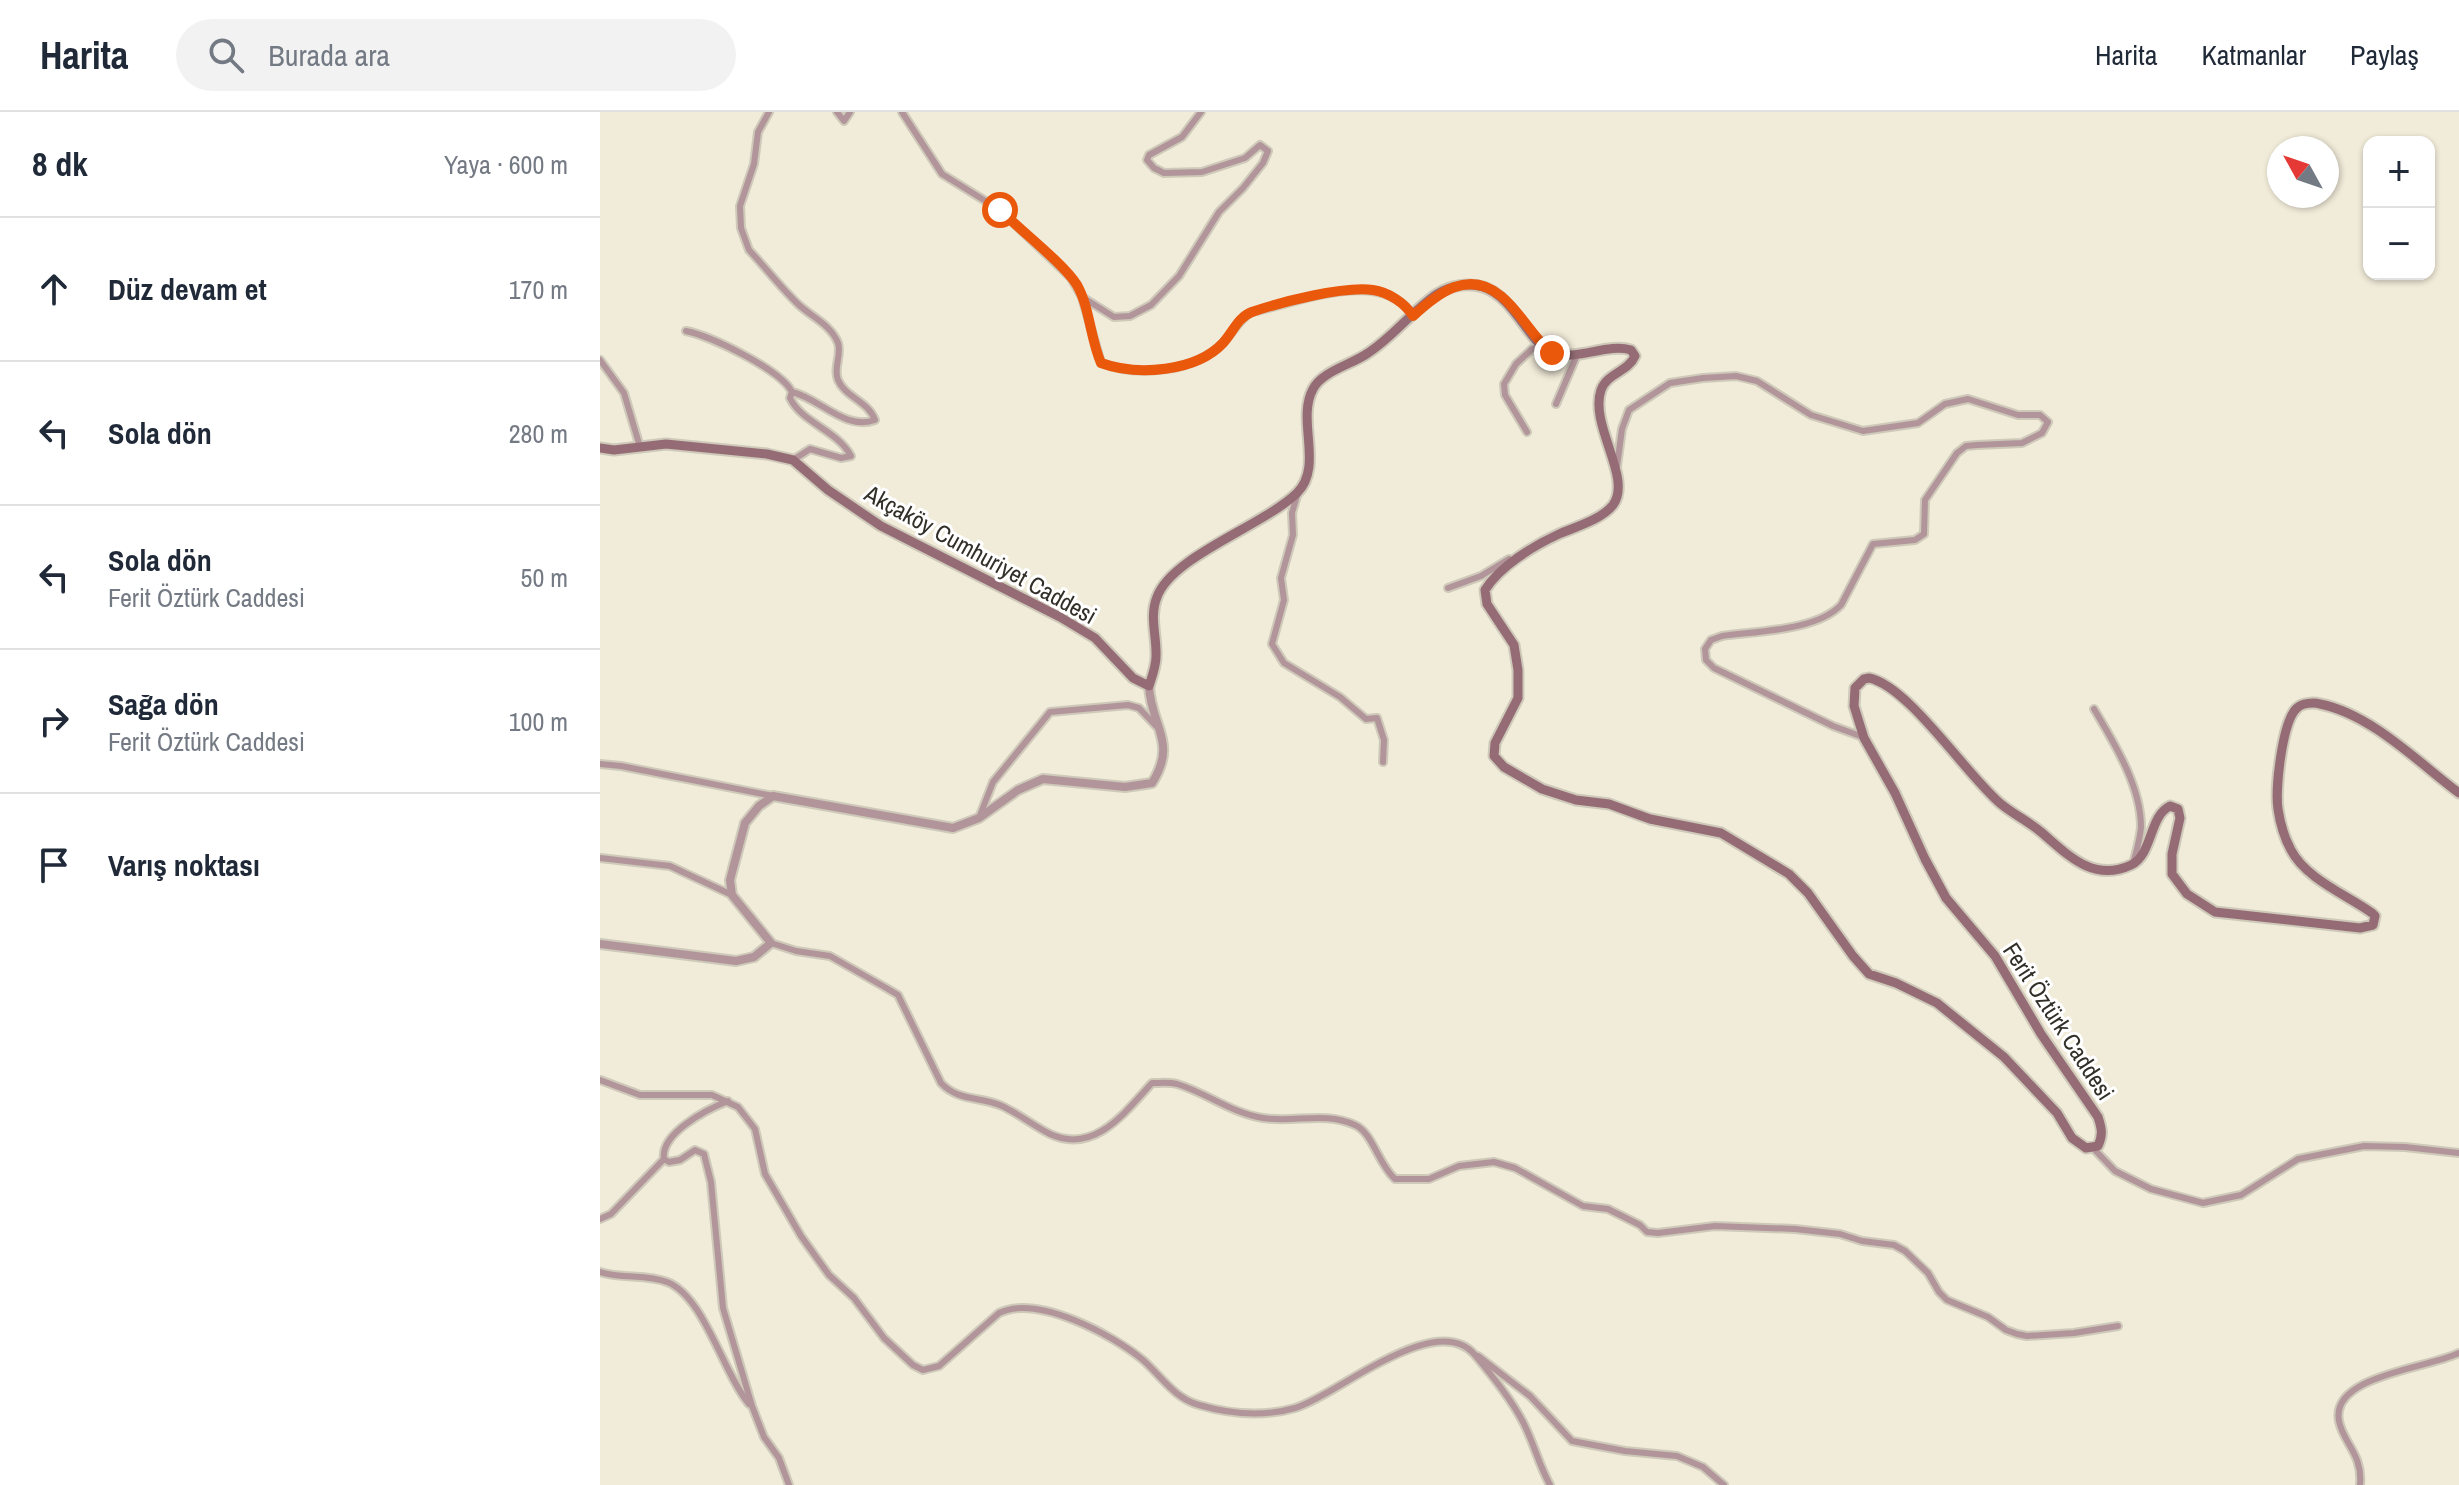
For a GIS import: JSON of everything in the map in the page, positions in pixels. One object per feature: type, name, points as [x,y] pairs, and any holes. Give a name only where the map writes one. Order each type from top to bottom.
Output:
[{"type":"main road","points":[[1149,686],[1156,658],[1153,616],[1157,595],[1174,572],[1199,554],[1239,533],[1298,492],[1309,472],[1307,404],[1314,385],[1367,355],[1438,293],[1461,284],[1483,287],[1501,296],[1552,353],[1577,355],[1625,348],[1635,353],[1631,364],[1609,377],[1601,390],[1599,410],[1606,445],[1617,474],[1618,495],[1607,511],[1521,556],[1485,590],[1487,604],[1514,645],[1518,670],[1516,705],[1493,750],[1498,761],[1542,789],[1576,800],[1609,804],[1650,819],[1721,833],[1789,874],[1808,893],[1869,974],[1937,1003],[2004,1057],[2057,1113],[2072,1138],[2086,1148],[2092,1147]]},
{"type":"main road","points":[[600,448],[666,444],[767,454],[793,460]]},
{"type":"main road","name":"Akçaköy Cumhuriyet Caddesi","points":[[793,460],[828,490],[881,526],[1095,638],[1133,678],[1149,686]]},
{"type":"main road","name":"Ferit Öztürk Caddesi","points":[[2092,1147],[2098,1146],[2103,1130],[2098,1117],[2041,1034],[1995,956],[1946,898],[1895,793],[1864,738],[1853,695],[1859,683],[1869,678],[1883,683],[1904,701],[2001,804],[2035,827],[2075,861],[2092,870],[2109,872],[2133,864]]},
{"type":"main road","points":[[2133,864],[2144,851],[2163,810],[2174,806],[2180,818],[2172,854],[2172,874],[2187,894],[2215,912],[2360,928],[2373,925],[2375,916],[2325,885],[2292,853],[2283,833],[2277,806],[2285,732],[2296,709],[2306,704],[2320,704],[2361,720],[2399,745],[2459,793]]},
{"type":"street","points":[[686,331],[705,335],[763,366],[781,378],[792,392],[844,417],[865,424],[875,420],[871,409],[844,388],[838,379],[839,347],[828,327],[801,307],[749,250],[744,239],[739,217],[742,196],[754,164],[758,132],[769,112]]},
{"type":"street","points":[[837,112],[844,121],[850,112]]},
{"type":"street","points":[[902,112],[942,174],[1000,210],[1071,278],[1082,297],[1101,363],[1134,370],[1169,369],[1201,357],[1221,345],[1251,312],[1306,298],[1374,290],[1407,306],[1413,316]]},
{"type":"street","points":[[1082,297],[1114,317],[1130,316],[1146,309],[1179,276],[1219,212],[1263,163],[1268,151],[1260,145],[1245,158],[1202,172],[1164,173],[1150,165],[1147,160],[1149,155],[1182,137],[1201,112]]},
{"type":"street","points":[[1527,432],[1505,395],[1504,384],[1516,364],[1532,349],[1542,345]]},
{"type":"street","points":[[1556,404],[1577,355]]},
{"type":"street","points":[[600,360],[624,393],[640,447]]},
{"type":"street","points":[[1617,474],[1622,429],[1629,410],[1670,383],[1703,378],[1736,376],[1757,381],[1811,415],[1863,431],[1918,423],[1945,404],[1968,399],[2018,415],[2040,415],[2048,422],[2042,433],[2022,443],[1966,446],[1957,453],[1925,500],[1924,534],[1915,540],[1873,544],[1841,605],[1833,613],[1802,624],[1722,636],[1711,640],[1705,649],[1706,660],[1714,668],[1864,738]]},
{"type":"street","points":[[792,392],[790,398],[794,407],[838,439],[851,456],[841,458],[810,449],[793,460]]},
{"type":"street","points":[[1298,492],[1292,513],[1293,535],[1281,578],[1284,600],[1272,644],[1284,663],[1340,697],[1366,719],[1377,718],[1384,740],[1383,762]]},
{"type":"street","points":[[1448,588],[1521,556]]},
{"type":"street","points":[[600,764],[953,828],[979,818],[1018,790],[1043,779],[1125,787],[1152,783],[1165,758],[1161,732],[1150,705],[1149,686]]},
{"type":"street","points":[[979,818],[993,782],[1050,712],[1128,705],[1147,714],[1161,732]]},
{"type":"street","points":[[2094,709],[2125,768],[2139,811],[2140,833],[2133,864]]},
{"type":"street","points":[[732,895],[730,880],[745,823],[759,806],[773,796]]},
{"type":"street","points":[[600,858],[670,866],[692,874],[732,895],[771,943],[796,951],[830,956],[898,995],[941,1083],[948,1091],[958,1097],[981,1098],[1002,1106],[1061,1138],[1084,1137],[1106,1129],[1131,1108],[1152,1083],[1175,1083],[1246,1114],[1280,1120],[1317,1116],[1356,1125],[1372,1141],[1379,1162],[1395,1179],[1429,1179],[1459,1166],[1494,1162],[1515,1168],[1583,1206],[1608,1209],[1640,1225],[1647,1232],[1715,1226],[1795,1229],[1829,1232],[1894,1245],[1928,1273],[1947,1300],[1988,1317],[2017,1334],[2074,1333],[2118,1326]]},
{"type":"street","points":[[600,944],[736,961],[754,957],[771,943]]},
{"type":"street","points":[[600,1080],[640,1095],[712,1095],[742,1110],[752,1124],[765,1174],[801,1236],[829,1275],[854,1298],[884,1338],[913,1365],[923,1370],[939,1366],[995,1317],[1010,1308],[1033,1308],[1103,1334],[1141,1358],[1172,1390],[1196,1404],[1256,1414],[1296,1408],[1374,1364],[1427,1344],[1456,1343],[1530,1396],[1572,1441],[1631,1452],[1677,1456],[1703,1467],[1724,1485]]},
{"type":"street","points":[[600,1219],[611,1214],[664,1159],[664,1147],[679,1131],[707,1109],[729,1101]]},
{"type":"street","points":[[2092,1147],[2115,1171],[2151,1189],[2203,1203],[2241,1195],[2298,1159],[2364,1146],[2459,1153]]},
{"type":"street","points":[[664,1159],[675,1162],[695,1150],[701,1150],[706,1159],[723,1308],[752,1406],[789,1485]]},
{"type":"street","points":[[600,1272],[665,1281],[674,1286],[697,1310],[732,1379],[752,1406]]},
{"type":"street","points":[[2360,1485],[2354,1450],[2339,1424],[2338,1407],[2348,1393],[2371,1381],[2459,1353]]},
{"type":"street","points":[[1475,1354],[1517,1412],[1550,1485]]},
{"type":"route","points":[[1000,210],[1078,287],[1101,363],[1112,367],[1134,370],[1180,366],[1221,345],[1251,312],[1306,298],[1374,290],[1407,306],[1413,316],[1438,293],[1461,284],[1483,287],[1501,296],[1552,353]]}]
